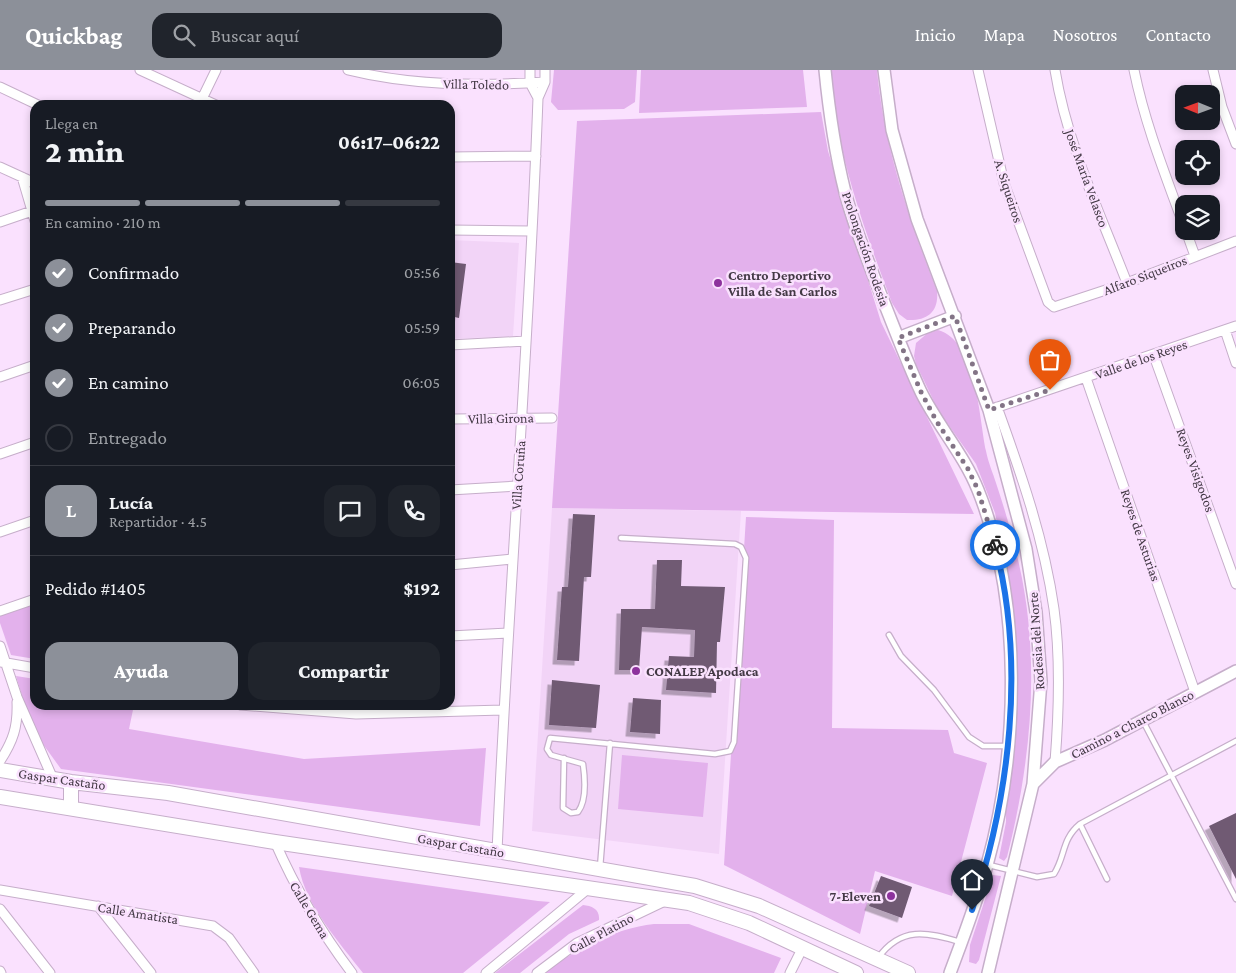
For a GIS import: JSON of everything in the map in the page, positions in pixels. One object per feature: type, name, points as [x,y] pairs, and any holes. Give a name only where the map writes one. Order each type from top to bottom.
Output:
[{"type":"main road","name":"Gaspar Castaño","points":[[0,770],[71,782],[168,793],[695,886],[727,894],[758,906],[908,973]]},
{"type":"main road","points":[[71,782],[71,808]]},
{"type":"main road","name":"Gaspar Castaño","points":[[0,797],[275,842],[670,899],[720,912],[803,947],[856,973]]},
{"type":"street","points":[[140,70],[197,100]]},
{"type":"street","points":[[202,100],[216,70]]},
{"type":"street","name":"Villa Toledo","points":[[348,70],[369,75],[484,86],[545,82]]},
{"type":"street","points":[[530,70],[530,83],[538,98]]},
{"type":"street","name":"Villa Coruña","points":[[498,852],[503,710],[522,418],[538,98],[545,82],[545,70]]},
{"type":"street","name":"Prolongación Rodesia","points":[[825,70],[836,151],[845,193],[861,244],[898,338]]},
{"type":"street","points":[[884,70],[894,139],[917,219],[955,316],[898,338]]},
{"type":"street","name":"A. Siqueiros","points":[[978,70],[1004,184],[1048,302],[1054,307]]},
{"type":"street","name":"José María Velasco","points":[[1055,70],[1059,93],[1081,168],[1127,282]]},
{"type":"street","points":[[1134,70],[1141,103],[1155,149],[1175,202]]},
{"type":"street","points":[[1213,70],[1222,107],[1236,144]]},
{"type":"street","points":[[0,86],[30,101]]},
{"type":"street","points":[[455,157],[536,156]]},
{"type":"street","points":[[0,167],[30,181]]},
{"type":"street","points":[[22,177],[30,204]]},
{"type":"street","points":[[0,222],[30,212]]},
{"type":"street","points":[[455,230],[531,231]]},
{"type":"street","points":[[1189,240],[1195,256]]},
{"type":"street","name":"Alfaro Siqueiros","points":[[1054,307],[1236,241]]},
{"type":"street","points":[[0,300],[30,291]]},
{"type":"street","name":"Rodesia del Norte","points":[[955,316],[993,408],[1026,549],[1036,612],[1041,681],[1034,784],[988,973]]},
{"type":"street","name":"Valle de los Reyes","points":[[993,408],[1154,356],[1236,326]]},
{"type":"street","points":[[1225,330],[1236,363]]},
{"type":"street","name":"Rodesia del Norte","points":[[898,338],[921,392],[937,422],[968,469],[990,526],[1000,563],[1008,626],[1010,660],[1008,746],[1002,795],[987,865],[950,973]]},
{"type":"street","points":[[455,345],[526,341]]},
{"type":"street","name":"Reyes Visigodos","points":[[1154,356],[1236,584]]},
{"type":"street","points":[[0,377],[30,367]]},
{"type":"street","name":"Reyes de Asturias","points":[[1086,378],[1195,692]]},
{"type":"street","points":[[993,408],[1022,477],[1043,551],[1054,610],[1058,671],[1058,721],[1055,762]]},
{"type":"street","name":"Villa Girona","points":[[455,419],[552,418]]},
{"type":"street","points":[[0,454],[30,444]]},
{"type":"street","points":[[455,490],[518,486]]},
{"type":"street","points":[[0,532],[30,522]]},
{"type":"street","points":[[455,564],[512,559]]},
{"type":"street","points":[[0,611],[30,601]]},
{"type":"street","points":[[455,636],[508,633]]},
{"type":"street","points":[[0,646],[3,662],[17,697],[53,778]]},
{"type":"street","points":[[3,662],[30,667]]},
{"type":"street","name":"Camino a Charco Blanco","points":[[1034,784],[1055,762],[1105,740],[1236,671]]},
{"type":"street","points":[[0,761],[16,731],[17,697]]},
{"type":"street","points":[[304,710],[356,714],[503,710]]},
{"type":"street","name":"Calle Gema","points":[[275,842],[306,905],[325,936],[352,973]]},
{"type":"street","points":[[486,973],[590,887]]},
{"type":"street","name":"Calle Amatista","points":[[0,890],[213,926],[230,938],[254,973]]},
{"type":"street","name":"Calle Platino","points":[[537,973],[577,943],[670,899]]},
{"type":"street","points":[[98,906],[151,973]]},
{"type":"street","points":[[0,909],[50,973]]},
{"type":"street","points":[[790,973],[803,947]]},
{"type":"lane","points":[[564,758],[563,808],[571,813],[578,812],[582,806],[585,776],[583,764],[564,758],[551,755],[547,749],[550,738],[715,754],[730,751],[734,742],[746,558],[741,548],[735,544],[622,538]]},
{"type":"lane","points":[[889,635],[901,656],[934,690],[969,737],[983,746],[1008,746]]},
{"type":"lane","points":[[1143,720],[1236,899]]},
{"type":"lane","points":[[987,865],[1037,877],[1054,874],[1070,833],[1080,824],[1236,741]]},
{"type":"lane","points":[[600,870],[610,743]]},
{"type":"lane","points":[[1080,824],[1107,879]]},
{"type":"lane","points":[[878,959],[892,942],[911,935],[934,934],[962,942]]},
{"type":"shaded area","points":[[554,70],[637,70],[635,102],[624,109],[558,110],[551,102]]},
{"type":"shaded area","points":[[641,70],[803,70],[807,107],[639,113]]},
{"type":"shaded area","points":[[830,70],[877,70],[885,127],[899,182],[937,291],[934,310],[926,317],[907,320],[899,314],[892,303],[860,215],[847,170],[834,110]]},
{"type":"shaded area","name":"Centro Deportivo Villa de San Carlos","points":[[821,112],[828,151],[881,322],[974,514],[552,508],[577,121]]},
{"type":"shaded area","points":[[455,240],[519,243],[513,336],[455,339]]},
{"type":"shaded area","points":[[938,330],[951,337],[961,349],[974,382],[987,455],[1003,503],[1019,564],[1026,601],[1030,637],[1031,674],[1027,748],[1015,821],[1007,857],[1004,861],[999,858],[1006,822],[1006,808],[1015,747],[1016,664],[1006,568],[995,513],[976,464],[938,410],[916,364],[914,356],[916,343],[930,331]]},
{"type":"shaded area","name":"CONALEP Apodaca","points":[[552,508],[741,511],[719,854],[532,831]]},
{"type":"shaded area","points":[[746,517],[834,520],[832,728],[948,730],[954,753],[987,763],[952,896],[875,871],[860,934],[724,865]]},
{"type":"shaded area","points":[[30,606],[30,658],[11,655],[0,623],[0,615]]},
{"type":"shaded area","points":[[16,676],[30,678],[30,710],[133,710],[129,729],[304,759],[486,748],[480,826],[61,769],[32,729]]},
{"type":"shaded area","points":[[622,755],[708,763],[703,817],[618,809]]},
{"type":"shaded area","points":[[299,867],[550,902],[463,973],[363,973],[316,909],[308,895]]},
{"type":"shaded area","points":[[993,875],[1001,876],[979,960],[976,964],[969,962],[970,945]]},
{"type":"shaded area","points":[[583,905],[595,909],[599,920],[569,934],[520,973],[495,973]]},
{"type":"shaded area","points":[[654,924],[689,924],[781,958],[774,973],[545,973],[596,941],[624,930]]},
{"type":"building","points":[[455,263],[466,264],[459,318],[455,317]]},
{"type":"building","points":[[573,514],[595,515],[591,577],[584,577],[579,661],[557,660],[562,587],[568,587]]},
{"type":"building","points":[[657,560],[682,560],[681,586],[725,587],[720,642],[717,642],[716,693],[666,690],[669,656],[694,657],[695,630],[642,627],[639,670],[619,670],[621,609],[655,609]]},
{"type":"building","points":[[552,680],[600,685],[596,728],[549,725]]},
{"type":"building","points":[[633,698],[661,700],[660,734],[630,732]]},
{"type":"building","points":[[1236,813],[1236,879],[1209,826]]},
{"type":"building","name":"7-Eleven","points":[[881,876],[912,887],[902,918],[869,906]]},
{"type":"way so far","points":[[995,545],[978,490],[968,469],[937,422],[921,392],[898,338],[955,316],[989,410],[1050,390]]},
{"type":"place","name":"Centro Deportivo Villa de San Carlos","points":[[718,283]]},
{"type":"place","name":"CONALEP Apodaca","points":[[636,671]]},
{"type":"place","name":"7-Eleven","points":[[891,896]]},
{"type":"route","points":[[972,910],[987,865],[1002,795],[1009,735],[1010,660],[1008,626],[1004,590],[995,545]]}]
